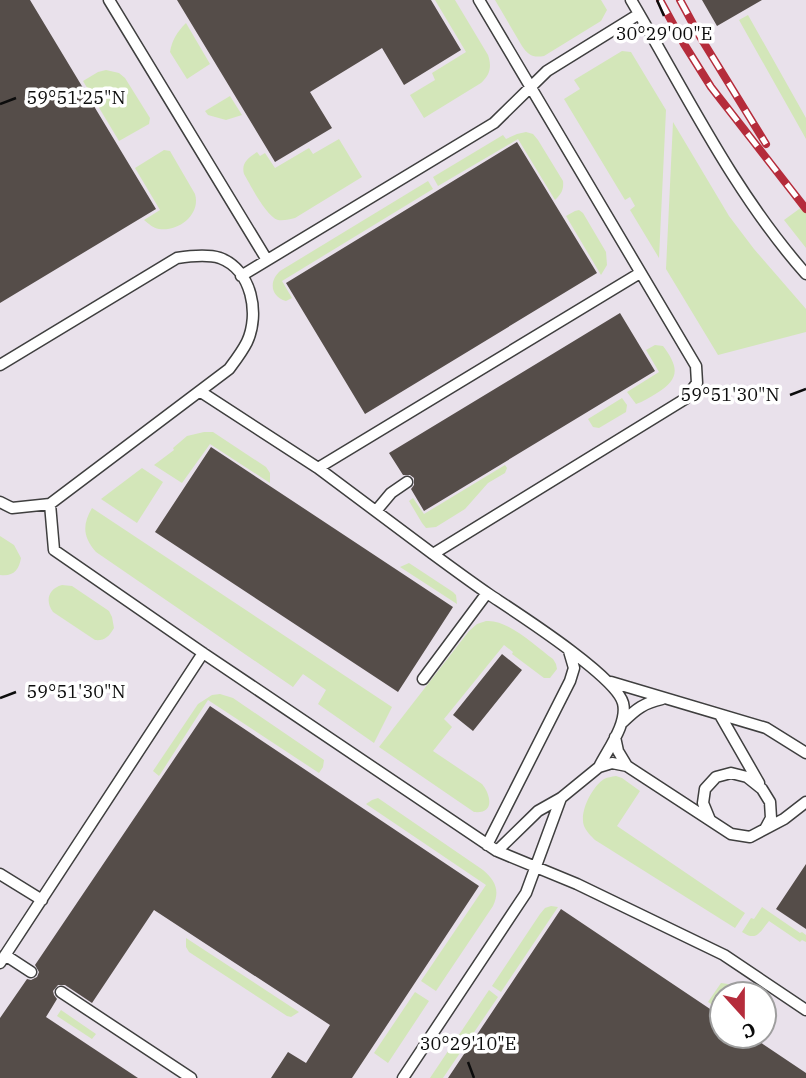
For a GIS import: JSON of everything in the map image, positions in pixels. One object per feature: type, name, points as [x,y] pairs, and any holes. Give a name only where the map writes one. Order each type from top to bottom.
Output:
[{"type":"lane","points":[[109,0],[267,260]]},
{"type":"lane","points":[[433,554],[684,399],[696,383],[696,366],[479,0]]},
{"type":"lane","points":[[631,0],[743,190],[806,274]]},
{"type":"lane","points":[[241,276],[494,123],[547,71],[639,14]]},
{"type":"lane","points":[[0,365],[177,258],[220,258],[237,270],[251,293],[253,315],[247,341],[229,369],[50,504],[12,509],[0,502]]},
{"type":"lane","points":[[318,468],[640,273]]},
{"type":"lane","points":[[201,392],[318,468],[608,681],[622,700],[623,722]]},
{"type":"lane","points":[[376,511],[391,493],[407,482]]},
{"type":"lane","points":[[50,504],[54,550],[492,848],[577,884],[724,955],[806,1010]]},
{"type":"lane","points":[[423,679],[487,593]]},
{"type":"lane","points":[[492,848],[570,681],[574,668],[569,651]]},
{"type":"lane","points":[[31,972],[3,959],[204,653]]},
{"type":"lane","points":[[608,681],[766,729],[806,753]]},
{"type":"lane","points":[[599,767],[623,722],[636,709],[649,702],[666,699]]},
{"type":"lane","points":[[720,715],[770,802],[771,818],[765,829]]},
{"type":"lane","points":[[615,737],[618,751],[627,766]]},
{"type":"lane","points":[[492,848],[599,767],[612,763],[627,766],[731,834],[750,837],[784,819],[806,803]]},
{"type":"lane","points":[[710,821],[704,803],[705,789],[716,777],[731,773],[747,777],[762,789]]},
{"type":"lane","points":[[403,1078],[526,892],[561,798]]},
{"type":"lane","points":[[0,874],[41,900]]},
{"type":"lane","points":[[61,992],[191,1078]]},
{"type":"shaded area","points":[[0,0],[806,0],[806,1078],[0,1078]]},
{"type":"green space","points":[[435,0],[455,0],[488,55],[490,67],[481,83],[424,118],[410,95],[435,80],[432,73],[466,52]]},
{"type":"green space","points":[[495,0],[601,0],[607,10],[601,21],[544,56],[537,57],[524,49]]},
{"type":"green space","points":[[748,15],[806,118],[806,139],[739,20]]},
{"type":"green space","points":[[186,23],[210,64],[187,79],[170,52],[175,36]]},
{"type":"green space","points":[[622,51],[631,52],[666,110],[659,258],[630,210],[635,206],[630,197],[625,200],[564,99],[580,89],[574,80]]},
{"type":"green space","points":[[106,70],[119,73],[125,78],[150,118],[149,124],[119,141],[83,81]]},
{"type":"green space","points":[[230,96],[242,115],[226,120],[208,115],[205,111]]},
{"type":"green space","points":[[673,122],[729,216],[806,309],[806,332],[718,355],[666,269]]},
{"type":"green space","points":[[526,132],[533,134],[538,140],[563,181],[562,192],[555,200],[518,139],[438,186],[433,177],[503,135],[506,139]]},
{"type":"green space","points":[[339,139],[362,177],[295,218],[278,220],[273,217],[259,200],[244,174],[246,161],[257,152],[260,156],[265,153],[275,168],[309,148],[313,154]]},
{"type":"green space","points":[[164,150],[170,151],[195,194],[196,201],[192,215],[181,225],[159,229],[144,220],[160,210],[135,168]]},
{"type":"green space","points":[[428,181],[433,189],[282,281],[292,298],[286,301],[274,292],[274,279],[280,271]]},
{"type":"green space","points":[[806,204],[806,248],[784,220]]},
{"type":"green space","points":[[579,210],[606,252],[607,265],[601,275],[566,216]]},
{"type":"green space","points":[[655,345],[663,346],[672,360],[675,372],[665,388],[636,404],[627,392],[659,372],[646,350]]},
{"type":"green space","points":[[622,398],[627,405],[626,412],[599,428],[593,427],[588,419]]},
{"type":"green space","points":[[213,432],[266,467],[270,473],[270,483],[210,444],[182,483],[154,465],[187,436]]},
{"type":"green space","points":[[505,465],[505,473],[488,483],[465,509],[436,527],[426,528],[409,501],[413,498],[424,514]]},
{"type":"green space","points":[[142,468],[163,482],[137,523],[101,499]]},
{"type":"green space","points":[[92,508],[392,707],[374,743],[318,704],[326,690],[303,674],[293,687],[96,552],[85,531]]},
{"type":"green space","points":[[0,536],[14,545],[21,558],[19,566],[12,574],[0,575]]},
{"type":"green space","points":[[409,563],[453,592],[457,604],[400,567]]},
{"type":"green space","points":[[62,585],[72,586],[109,611],[114,628],[108,636],[95,640],[53,612],[49,596],[54,589]]},
{"type":"green space","points":[[486,621],[503,624],[521,634],[553,659],[557,669],[550,678],[544,678],[504,645],[444,719],[452,727],[433,751],[485,788],[489,798],[488,807],[481,812],[474,812],[379,747],[469,631]]},
{"type":"green space","points":[[220,694],[233,698],[324,760],[319,773],[208,700],[159,776],[153,771],[198,704],[212,695]]},
{"type":"green space","points":[[616,776],[640,791],[617,826],[745,913],[735,928],[595,840],[587,832],[583,814],[591,794],[605,778]]},
{"type":"green space","points":[[378,798],[483,870],[495,887],[493,906],[436,991],[421,981],[486,885],[366,804]]},
{"type":"green space","points":[[551,906],[558,907],[501,992],[492,986],[540,914]]},
{"type":"green space","points":[[762,907],[806,935],[806,942],[800,942],[769,921],[755,936],[742,932]]},
{"type":"green space","points":[[186,938],[299,1012],[291,1017],[287,1016],[189,952]]},
{"type":"green space","points":[[489,990],[498,997],[443,1078],[430,1078]]},
{"type":"green space","points":[[415,992],[429,1001],[388,1063],[374,1053]]},
{"type":"green space","points":[[61,1010],[96,1034],[92,1039],[57,1016]]},
{"type":"building","points":[[0,0],[30,0],[156,209],[0,303]]},
{"type":"building","points":[[177,0],[431,0],[461,50],[404,85],[382,48],[310,92],[332,128],[275,162]]},
{"type":"building","points":[[702,0],[762,0],[717,26]]},
{"type":"building","points":[[517,142],[597,273],[365,414],[286,283]]},
{"type":"building","points":[[620,313],[655,371],[424,511],[411,489],[414,478],[403,475],[389,453]]},
{"type":"building","points":[[211,447],[453,607],[398,692],[155,532]]},
{"type":"building","points":[[502,654],[522,670],[473,731],[453,715]]},
{"type":"building","points":[[210,706],[479,886],[352,1078],[271,1078],[288,1052],[306,1063],[330,1025],[154,910],[92,1003],[65,985],[58,985],[53,991],[57,999],[46,1017],[138,1078],[0,1078],[0,1018],[27,979],[37,977],[39,972],[35,965]]},
{"type":"building","points":[[806,864],[806,929],[776,909]]},
{"type":"building","points":[[561,909],[708,1008],[708,1050],[772,1050],[806,1073],[806,1078],[448,1078]]},
{"type":"railway","points":[[660,0],[711,87],[806,209]]},
{"type":"railway","points":[[680,0],[766,144]]}]
